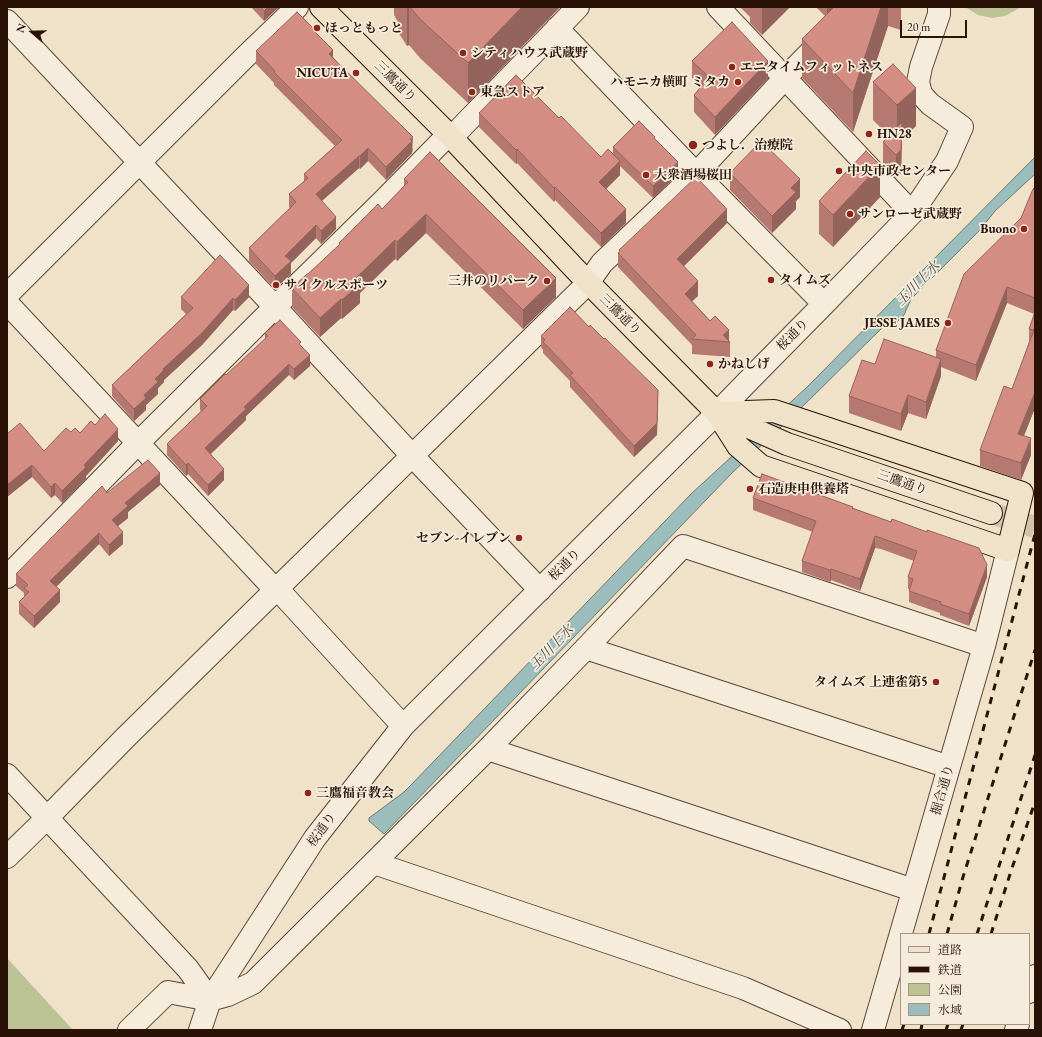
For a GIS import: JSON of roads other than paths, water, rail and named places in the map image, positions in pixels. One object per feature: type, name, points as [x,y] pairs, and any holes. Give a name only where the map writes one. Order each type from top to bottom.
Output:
[{"type":"main road","name":"三鷹通り","points":[[320,7],[450,136],[588,283],[717,413],[787,444],[991,513]]},
{"type":"main road","points":[[774,411],[1022,492],[1008,550],[761,466],[738,446],[717,413],[774,411]]},
{"type":"street","points":[[7,14],[14,7]]},
{"type":"street","points":[[7,295],[244,58],[298,7]]},
{"type":"street","points":[[7,577],[138,443],[450,136],[578,7]]},
{"type":"street","points":[[718,7],[912,213]]},
{"type":"street","points":[[7,857],[125,738],[588,283],[602,263],[696,174],[785,78],[855,7]]},
{"type":"street","name":"桜通り","points":[[200,1030],[210,1000],[315,838],[403,726],[717,413],[912,213],[947,161],[962,127],[930,104],[921,94],[918,82],[920,67],[939,7]]},
{"type":"street","points":[[7,21],[540,590]]},
{"type":"street","points":[[557,28],[696,174],[824,304]]},
{"type":"street","points":[[7,303],[268,582],[284,596],[403,726]]},
{"type":"street","points":[[129,1030],[168,992],[210,1000],[228,995],[254,983],[488,749],[684,546],[984,646]]},
{"type":"street","name":"掘合通り","points":[[901,933],[984,646],[1008,550]]},
{"type":"street","points":[[586,648],[950,767]]},
{"type":"street","points":[[488,749],[913,890]]},
{"type":"street","points":[[7,774],[188,969],[210,1000]]},
{"type":"street","points":[[374,863],[743,988],[840,1030]]},
{"type":"street","name":"掘合通り","points":[[873,1030],[900,936]]},
{"type":"street","points":[[1030,989],[1035,976]]},
{"type":"water","name":"玉川上水","points":[[1035,157],[1035,174],[995,211],[979,231],[911,299],[904,315],[897,322],[883,327],[796,413],[733,472],[384,834],[369,821],[369,818],[410,786],[691,494],[806,388]]},
{"type":"tunnel","points":[[991,513],[1035,527]]},
{"type":"railway","points":[[929,933],[1035,534]]},
{"type":"railway","points":[[947,933],[963,877],[1035,650]]},
{"type":"railway","points":[[977,933],[1035,755]]},
{"type":"railway","points":[[991,933],[1035,802]]},
{"type":"railway","points":[[902,1030],[904,1025]]},
{"type":"railway","points":[[921,1030],[922,1025]]},
{"type":"railway","points":[[946,1030],[948,1025]]},
{"type":"railway","points":[[961,1030],[963,1025]]},
{"type":"place","name":"ほっともっと","points":[[317,28]]},
{"type":"place","name":"シティハウス武蔵野","points":[[463,53]]},
{"type":"place","name":"エニタイムフィットネス","points":[[732,67]]},
{"type":"place","name":"NICUTA","points":[[356,73]]},
{"type":"place","name":"ハモニカ横町 ミタカ","points":[[738,82]]},
{"type":"place","name":"東急ストア","points":[[472,92]]},
{"type":"place","name":"HN28","points":[[869,134]]},
{"type":"place","name":"つよし．治療院","points":[[693,145]]},
{"type":"place","name":"中央市政センター","points":[[839,171]]},
{"type":"place","name":"大衆酒場桜田","points":[[646,175]]},
{"type":"place","name":"サンローゼ武蔵野","points":[[850,214]]},
{"type":"place","name":"Buono","points":[[1024,229]]},
{"type":"place","name":"タイムズ","points":[[771,280]]},
{"type":"place","name":"三井のリパーク","points":[[547,281]]},
{"type":"place","name":"サイクルスポーツ","points":[[276,285]]},
{"type":"place","name":"JESSE JAMES","points":[[948,323]]},
{"type":"place","name":"かねしげ","points":[[710,364]]},
{"type":"place","name":"石造庚申供養塔","points":[[750,489]]},
{"type":"place","name":"セブン-イレブン","points":[[519,538]]},
{"type":"place","name":"タイムズ 上連雀第5","points":[[936,682]]},
{"type":"place","name":"三鷹福音教会","points":[[308,793]]}]
